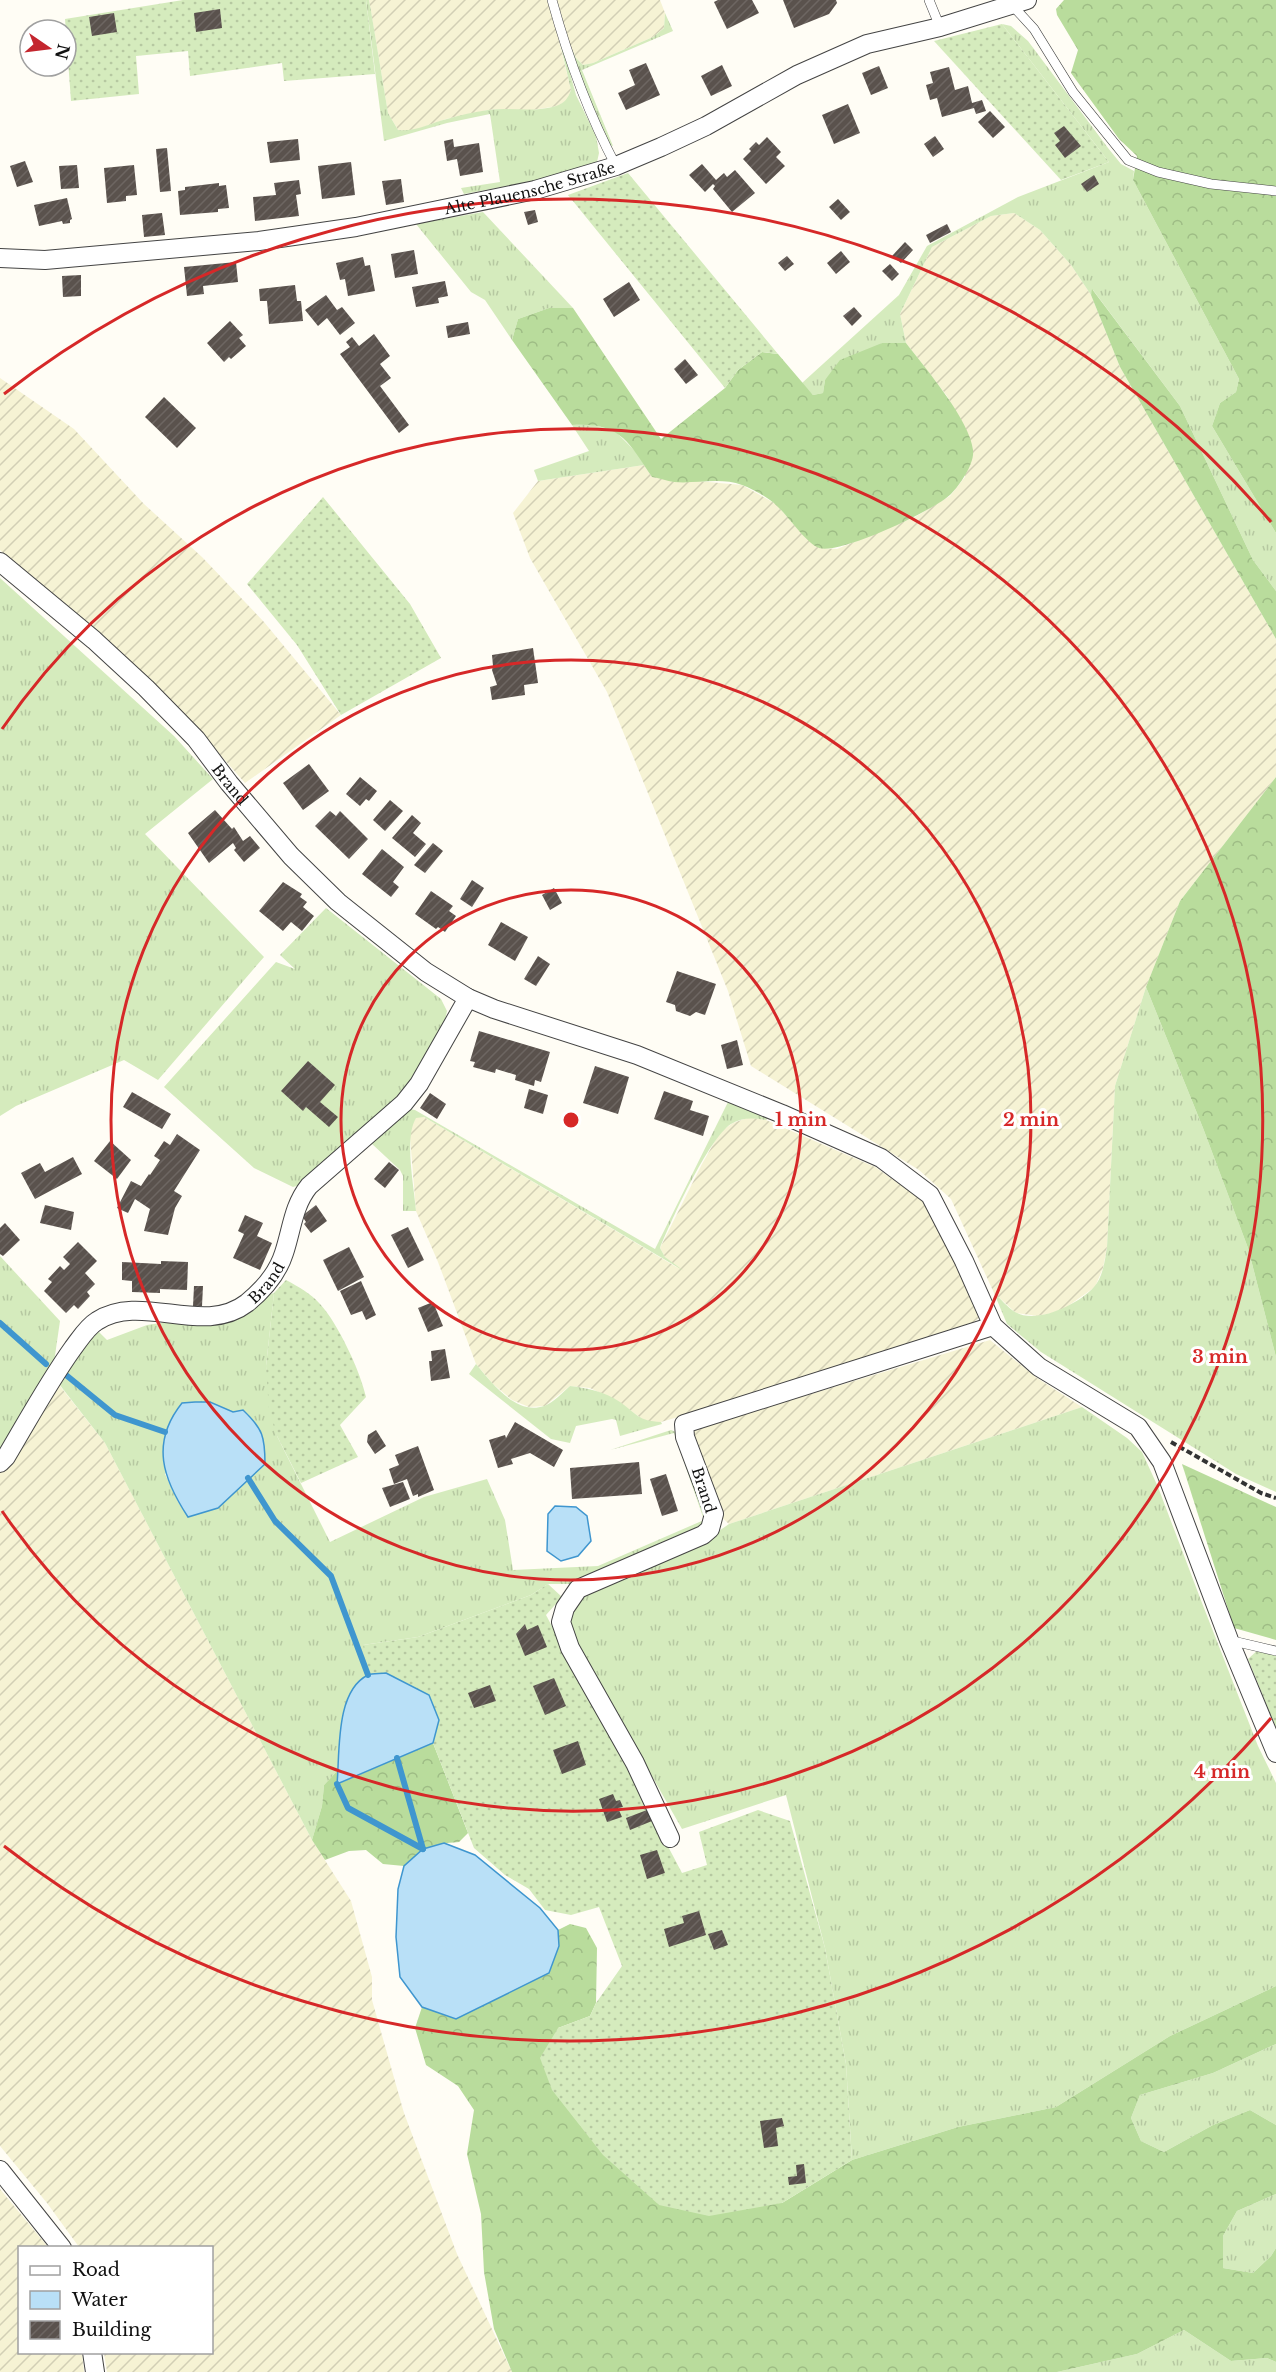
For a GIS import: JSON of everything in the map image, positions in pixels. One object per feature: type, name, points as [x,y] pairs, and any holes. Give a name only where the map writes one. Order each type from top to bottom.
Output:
[{"type":"street","name":"Alte Plauensche Straße","points":[[0,258],[45,260],[270,240],[356,227],[535,190],[616,166],[706,126],[797,75],[867,44],[940,27],[1019,2]]},
{"type":"street","name":"Brand","points":[[0,562],[94,640],[146,688],[196,739],[229,783],[291,856],[338,902],[426,972],[468,998],[494,1009],[637,1055],[726,1089],[882,1158],[930,1195],[964,1261],[993,1326],[1039,1367],[1138,1427]]},
{"type":"street","name":"Brand","points":[[0,1464],[56,1371],[95,1322],[118,1312],[137,1311],[201,1316],[218,1314],[235,1311],[248,1302],[279,1267],[289,1237],[295,1207],[302,1195],[309,1186],[404,1104],[419,1084],[468,998]]},
{"type":"street","name":"Brand","points":[[670,1838],[635,1763],[570,1648],[561,1622],[570,1598],[578,1589],[704,1535],[710,1529],[714,1514],[685,1437],[684,1424],[993,1326]]},
{"type":"street","points":[[1138,1427],[1162,1462],[1229,1640],[1276,1753]]},
{"type":"street","points":[[0,2170],[61,2246]]},
{"type":"street","points":[[92,2354],[95,2372]]},
{"type":"lane","points":[[552,0],[569,61],[601,138],[616,166]]},
{"type":"lane","points":[[929,0],[940,27]]},
{"type":"lane","points":[[1019,2],[1073,92],[1128,160],[1158,172],[1211,184],[1276,191]]},
{"type":"lane","points":[[1229,1640],[1276,1651]]},
{"type":"path","points":[[1138,1427],[1193,1452],[1216,1469],[1261,1493],[1276,1498]]},
{"type":"shaded area","points":[[369,0],[549,0],[571,90],[567,100],[558,106],[526,111],[488,110],[446,119],[410,132],[398,130],[388,113]]},
{"type":"shaded area","points":[[557,0],[660,0],[665,13],[664,28],[653,37],[593,63],[583,65],[576,58],[569,43]]},
{"type":"shaded area","points":[[1014,213],[1040,230],[1071,265],[1091,295],[1120,367],[1276,639],[1276,777],[1180,901],[1146,987],[1115,1086],[1107,1247],[1103,1268],[1095,1287],[1061,1311],[1038,1316],[1016,1313],[994,1293],[951,1199],[919,1170],[751,1066],[728,991],[607,692],[530,558],[513,513],[538,481],[644,465],[652,477],[742,485],[776,504],[804,536],[819,548],[837,549],[915,517],[950,496],[965,477],[963,425],[947,396],[906,343],[900,314],[932,247],[991,216]]},
{"type":"shaded area","points":[[0,378],[74,429],[144,504],[202,557],[264,622],[341,715],[245,783],[176,705],[0,550]]},
{"type":"shaded area","points":[[416,1117],[424,1117],[678,1268],[665,1257],[660,1248],[720,1132],[733,1123],[750,1117],[766,1120],[875,1167],[922,1200],[953,1255],[979,1318],[966,1328],[823,1375],[661,1422],[646,1422],[619,1402],[590,1388],[570,1386],[545,1406],[529,1407],[512,1400],[493,1384],[476,1364],[438,1262],[416,1211],[410,1137]]},
{"type":"shaded area","points":[[990,1340],[1037,1378],[1082,1407],[729,1524],[719,1515],[688,1431]]},
{"type":"shaded area","points":[[52,1376],[105,1443],[312,1840],[351,1901],[372,1977],[372,2000],[404,2113],[457,2254],[512,2372],[107,2372],[104,2354],[213,2354],[213,2246],[78,2246],[47,2203],[0,2146],[0,1452]]},
{"type":"shaded area","points":[[0,2189],[47,2246],[18,2246],[18,2354],[82,2354],[84,2372],[0,2372]]},
{"type":"green space","points":[[183,0],[366,0],[375,74],[284,81],[282,63],[190,76],[188,51],[136,56],[139,94],[71,101],[69,78],[78,78],[78,18],[71,18]]},
{"type":"green space","points":[[366,0],[369,0],[388,113],[398,130],[405,130],[478,112],[497,109],[548,108],[564,102],[571,90],[550,0],[576,95],[596,136],[599,153],[597,162],[591,167],[560,176],[464,194],[461,188],[500,182],[490,114],[447,123],[384,141]]},
{"type":"green space","points":[[1064,0],[1276,0],[1276,533],[1212,426],[1220,403],[1236,392],[1239,379],[1133,180],[1137,156],[1119,139],[1071,73],[1078,50],[1057,15],[1056,9]]},
{"type":"green space","points":[[665,13],[673,31],[582,70],[613,146],[609,145],[578,71],[569,43],[576,58],[583,65],[593,63],[653,37],[664,28]]},
{"type":"green space","points":[[1002,24],[1011,26],[1028,41],[1121,164],[1134,171],[1133,180],[1239,379],[1236,392],[1220,403],[1212,426],[1276,533],[1276,591],[1253,560],[1180,406],[1093,290],[1091,295],[1071,265],[1040,230],[1014,213],[991,216],[932,247],[900,314],[906,343],[882,343],[825,380],[823,393],[813,395],[802,383],[899,295],[927,246],[1018,197],[1109,162]]},
{"type":"green space","points":[[1002,24],[1109,162],[1061,180],[934,41]]},
{"type":"green space","points":[[628,173],[778,354],[762,352],[738,370],[725,388],[568,195]]},
{"type":"green space","points":[[483,212],[573,308],[549,308],[518,319],[512,340],[485,300],[471,292],[416,224]]},
{"type":"green space","points":[[1092,289],[1180,406],[1253,560],[1276,591],[1276,639],[1120,367],[1091,295]]},
{"type":"green space","points":[[549,308],[573,308],[661,439],[725,388],[738,370],[762,352],[778,354],[813,395],[823,393],[825,380],[840,360],[882,343],[906,343],[946,395],[964,424],[973,450],[972,461],[951,494],[927,510],[866,538],[846,545],[819,548],[797,529],[774,503],[751,489],[726,481],[674,482],[652,477],[621,436],[601,427],[572,425],[512,340],[518,319]]},
{"type":"green space","points":[[589,424],[614,430],[639,455],[644,465],[538,481],[534,470],[589,451],[572,425]]},
{"type":"green space","points":[[323,497],[410,604],[441,658],[341,715],[297,645],[247,584]]},
{"type":"green space","points":[[0,578],[174,736],[213,779],[145,834],[264,957],[158,1080],[124,1060],[16,1106],[0,1116]]},
{"type":"green space","points":[[1276,777],[1276,1357],[1248,1248],[1146,987],[1180,901]]},
{"type":"green space","points":[[326,908],[441,999],[447,1011],[444,1025],[393,1108],[300,1185],[293,1187],[254,1168],[164,1087],[276,962],[295,969],[280,955]]},
{"type":"green space","points":[[1146,987],[1248,1248],[1276,1357],[1276,1492],[1236,1474],[1041,1352],[1007,1324],[994,1293],[1015,1312],[1034,1316],[1068,1306],[1094,1287],[1100,1278],[1107,1247],[1115,1086]]},
{"type":"green space","points":[[730,1098],[770,1114],[766,1120],[739,1120],[731,1124],[701,1163],[660,1248],[665,1257],[684,1271],[424,1117],[416,1118],[411,1137],[410,1150],[416,1211],[403,1211],[403,1176],[400,1170],[371,1143],[409,1109],[415,1110],[655,1249]]},
{"type":"green space","points":[[0,1256],[60,1321],[52,1376],[0,1452]]},
{"type":"green space","points":[[286,1280],[312,1297],[327,1312],[348,1349],[366,1397],[340,1425],[358,1457],[301,1483],[277,1436],[269,1411],[266,1366],[274,1293]]},
{"type":"green space","points":[[274,1293],[266,1366],[277,1436],[330,1542],[424,1497],[487,1479],[505,1520],[513,1570],[598,1566],[704,1520],[674,1433],[610,1450],[671,1430],[678,1433],[706,1510],[704,1528],[573,1584],[548,1584],[531,1595],[418,1637],[363,1645],[386,1673],[368,1675],[343,1715],[339,1769],[324,1785],[322,1806],[312,1840],[105,1443],[59,1384],[64,1371],[97,1330],[107,1340],[147,1325],[174,1321]],"holes":[[[210,1402],[233,1412],[265,1464],[248,1478],[188,1517],[165,1474]]]},
{"type":"green space","points":[[476,1364],[505,1396],[524,1406],[534,1408],[547,1405],[570,1386],[596,1391],[620,1402],[642,1418],[662,1424],[620,1436],[616,1420],[612,1419],[576,1426],[570,1443],[551,1439],[469,1374]]},
{"type":"green space","points":[[1082,1407],[1127,1438],[1142,1452],[1158,1487],[1258,1746],[1276,1783],[1276,1986],[1170,2036],[1056,2107],[958,2127],[852,2160],[846,2064],[825,1948],[786,1795],[682,1829],[565,1623],[572,1600],[703,1542],[729,1524]]},
{"type":"green space","points":[[1182,1464],[1276,1507],[1276,1640],[1234,1628]]},
{"type":"green space","points":[[548,1584],[562,1597],[546,1615],[682,1873],[707,1865],[699,1832],[758,1810],[790,1821],[825,1948],[846,2064],[852,2160],[782,2203],[709,2216],[659,2205],[603,2155],[552,2090],[540,2058],[558,2028],[590,2016],[596,2003],[622,1966],[599,1907],[571,1915],[545,1910],[529,1889],[505,1875],[474,1848],[433,1743],[439,1720],[386,1673],[369,1672],[363,1645],[418,1637],[531,1595]]},
{"type":"green space","points":[[1260,1648],[1276,1651],[1276,1728],[1248,1659]]},
{"type":"green space","points":[[433,1743],[468,1833],[459,1842],[429,1848],[404,1866],[383,1864],[366,1850],[349,1851],[325,1860],[312,1840],[322,1806],[324,1785],[339,1769],[338,1784]]},
{"type":"green space","points":[[570,1924],[586,1928],[597,1948],[596,2003],[590,2016],[558,2028],[782,2203],[852,2160],[958,2127],[1056,2107],[1170,2036],[1276,1986],[1276,2044],[1213,2073],[1140,2095],[1131,2118],[1141,2141],[1164,2152],[1213,2125],[1250,2110],[1276,2125],[1276,2194],[1237,2211],[1223,2236],[1223,2268],[1253,2273],[1276,2248],[1276,2362],[1267,2358],[1231,2361],[1184,2330],[1137,2354],[1057,2372],[512,2372],[494,2329],[484,2272],[481,2214],[467,2154],[474,2110],[458,2086],[426,2065],[415,2028],[422,2007],[457,2019],[559,1946],[558,1930]]},
{"type":"green space","points":[[1276,2044],[1276,2125],[1250,2110],[1213,2125],[1164,2152],[1141,2141],[1131,2118],[1140,2095],[1213,2073]]},
{"type":"green space","points":[[1276,2194],[1276,2248],[1271,2256],[1253,2273],[1223,2268],[1223,2236],[1237,2211]]},
{"type":"green space","points":[[1184,2330],[1231,2361],[1267,2358],[1276,2362],[1276,2372],[1057,2372],[1137,2354]]},
{"type":"water","points":[[210,1402],[233,1412],[243,1410],[262,1434],[265,1464],[218,1508],[188,1517],[167,1475],[163,1447],[172,1418],[182,1403]]},
{"type":"water","points":[[555,1506],[576,1507],[587,1516],[591,1541],[578,1556],[561,1561],[547,1551],[548,1514]]},
{"type":"water","points":[[386,1673],[429,1695],[439,1720],[433,1743],[337,1784],[341,1724],[350,1694],[357,1683],[368,1675]]},
{"type":"water","points":[[444,1843],[475,1855],[540,1908],[558,1930],[559,1946],[549,1973],[456,2019],[422,2007],[400,1977],[396,1937],[398,1889],[404,1866],[423,1849]]},
{"type":"building","points":[[752,0],[759,13],[727,29],[714,2]]},
{"type":"building","points":[[783,0],[836,0],[837,3],[829,14],[794,28]]},
{"type":"building","points":[[220,9],[222,28],[196,32],[194,13]]},
{"type":"building","points":[[114,13],[117,32],[92,36],[89,17]]},
{"type":"building","points":[[646,63],[660,95],[626,110],[618,93],[635,85],[629,70]]},
{"type":"building","points":[[722,65],[732,86],[711,96],[701,76]]},
{"type":"building","points":[[879,66],[888,88],[871,95],[862,73]]},
{"type":"building","points":[[949,67],[955,90],[968,86],[972,103],[982,100],[986,111],[976,114],[974,108],[942,117],[937,98],[930,100],[926,85],[933,83],[930,72]]},
{"type":"building","points":[[848,104],[860,133],[834,144],[822,115]]},
{"type":"building","points":[[990,111],[1005,127],[993,138],[978,122]]},
{"type":"building","points":[[1064,126],[1081,146],[1065,158],[1055,145],[1060,141],[1054,133]]},
{"type":"building","points":[[935,136],[944,149],[933,157],[924,144]]},
{"type":"building","points":[[767,137],[781,152],[776,157],[785,166],[766,184],[743,159],[756,142],[759,145]]},
{"type":"building","points":[[298,139],[300,160],[270,163],[267,142]]},
{"type":"building","points":[[453,139],[454,147],[479,143],[483,172],[460,176],[457,159],[447,161],[444,141]]},
{"type":"building","points":[[167,148],[171,191],[160,192],[156,149]]},
{"type":"building","points":[[25,161],[33,182],[17,187],[10,166]]},
{"type":"building","points":[[351,162],[355,195],[322,199],[318,166]]},
{"type":"building","points":[[702,164],[716,180],[724,173],[727,177],[735,170],[755,193],[732,212],[713,189],[715,186],[713,184],[705,192],[689,175]]},
{"type":"building","points":[[77,165],[79,188],[61,189],[59,166]]},
{"type":"building","points":[[134,165],[137,195],[126,196],[126,201],[107,203],[104,168]]},
{"type":"building","points":[[1094,175],[1099,184],[1087,192],[1081,184]]},
{"type":"building","points":[[401,179],[404,202],[386,205],[382,181]]},
{"type":"building","points":[[299,180],[301,194],[296,195],[299,216],[255,221],[253,197],[276,195],[274,183]]},
{"type":"building","points":[[219,183],[219,186],[226,185],[229,208],[218,209],[218,212],[180,215],[178,191],[185,190],[185,187]]},
{"type":"building","points":[[67,198],[72,219],[70,223],[63,224],[62,221],[39,226],[34,205]]},
{"type":"building","points":[[838,199],[850,212],[841,220],[829,207]]},
{"type":"building","points":[[535,210],[538,222],[528,225],[524,212]]},
{"type":"building","points":[[162,213],[165,235],[144,237],[142,215]]},
{"type":"building","points":[[947,224],[951,232],[930,243],[926,235]]},
{"type":"building","points":[[905,242],[913,250],[901,263],[892,256]]},
{"type":"building","points":[[414,250],[418,274],[395,278],[391,254]]},
{"type":"building","points":[[841,251],[850,262],[836,274],[827,263]]},
{"type":"building","points":[[787,256],[794,264],[785,271],[778,263]]},
{"type":"building","points":[[363,257],[365,266],[370,265],[375,291],[348,296],[345,279],[340,280],[336,263]]},
{"type":"building","points":[[236,262],[238,282],[203,286],[204,294],[187,296],[184,267]]},
{"type":"building","points":[[890,264],[899,274],[892,281],[882,271]]},
{"type":"building","points":[[81,275],[81,296],[63,297],[62,276]]},
{"type":"building","points":[[445,281],[448,296],[438,298],[439,303],[416,307],[412,287]]},
{"type":"building","points":[[629,282],[640,300],[614,317],[603,299]]},
{"type":"building","points":[[295,285],[297,301],[301,301],[303,321],[269,324],[267,301],[260,301],[259,289]]},
{"type":"building","points":[[326,295],[337,310],[342,307],[355,323],[340,335],[327,318],[318,326],[305,310]]},
{"type":"building","points":[[854,307],[862,316],[852,326],[843,316]]},
{"type":"building","points":[[230,321],[243,335],[239,338],[246,346],[224,362],[207,343]]},
{"type":"building","points":[[468,322],[470,334],[448,338],[446,326]]},
{"type":"building","points":[[374,334],[390,356],[380,364],[391,378],[380,386],[409,425],[399,433],[340,354],[350,347],[346,342],[352,337],[359,346]]},
{"type":"building","points":[[685,359],[698,375],[686,384],[674,369]]},
{"type":"building","points":[[164,397],[196,428],[177,448],[145,417]]},
{"type":"building","points":[[533,648],[538,683],[524,685],[525,695],[492,700],[490,687],[497,685],[492,670],[492,655]]},
{"type":"building","points":[[309,764],[329,791],[303,810],[283,783]]},
{"type":"building","points":[[360,777],[377,791],[369,801],[366,799],[360,806],[346,794]]},
{"type":"building","points":[[390,800],[403,811],[385,831],[373,820]]},
{"type":"building","points":[[215,810],[232,829],[234,827],[243,841],[250,836],[260,848],[244,862],[234,850],[236,848],[233,843],[209,863],[188,833]]},
{"type":"building","points":[[330,811],[336,816],[340,811],[368,839],[349,859],[315,826]]},
{"type":"building","points":[[412,815],[421,823],[413,833],[426,844],[415,857],[392,838]]},
{"type":"building","points":[[433,843],[443,851],[425,873],[414,865]]},
{"type":"building","points":[[382,849],[404,867],[393,882],[399,887],[391,897],[362,874]]},
{"type":"building","points":[[472,880],[484,888],[472,907],[460,899]]},
{"type":"building","points":[[283,882],[302,894],[300,897],[307,902],[303,907],[314,916],[302,931],[291,922],[283,931],[259,911]]},
{"type":"building","points":[[554,888],[562,903],[550,910],[542,895]]},
{"type":"building","points":[[431,891],[453,906],[449,911],[456,916],[445,932],[438,927],[436,929],[415,914]]},
{"type":"building","points":[[501,922],[528,937],[515,961],[488,945]]},
{"type":"building","points":[[538,956],[550,964],[536,986],[524,979]]},
{"type":"building","points":[[677,971],[716,984],[705,1015],[696,1012],[690,1016],[676,1011],[675,1005],[666,1002]]},
{"type":"building","points":[[479,1031],[550,1052],[541,1082],[535,1080],[534,1086],[515,1080],[516,1075],[496,1069],[495,1073],[473,1067],[475,1062],[470,1061]]},
{"type":"building","points":[[737,1040],[743,1065],[727,1069],[721,1045]]},
{"type":"building","points":[[308,1061],[335,1085],[320,1102],[338,1117],[329,1127],[306,1107],[303,1111],[281,1091]]},
{"type":"building","points":[[595,1066],[629,1077],[618,1114],[583,1103]]},
{"type":"building","points":[[529,1089],[548,1095],[543,1114],[524,1108]]},
{"type":"building","points":[[664,1091],[693,1101],[690,1110],[709,1116],[703,1136],[654,1119]]},
{"type":"building","points":[[132,1092],[171,1114],[162,1129],[123,1107]]},
{"type":"building","points":[[430,1093],[446,1104],[437,1119],[420,1108]]},
{"type":"building","points":[[177,1134],[200,1150],[174,1191],[182,1196],[175,1208],[168,1235],[144,1231],[150,1209],[135,1199],[128,1213],[117,1208],[131,1181],[141,1186],[160,1160],[154,1156],[164,1141],[170,1145]]},
{"type":"building","points":[[110,1141],[131,1160],[117,1179],[94,1161]]},
{"type":"building","points":[[73,1157],[82,1174],[35,1199],[21,1173],[40,1163],[45,1172]]},
{"type":"building","points":[[389,1162],[399,1170],[385,1188],[374,1179]]},
{"type":"building","points":[[45,1205],[74,1212],[71,1230],[40,1223]]},
{"type":"building","points":[[316,1205],[327,1221],[311,1233],[304,1224],[306,1222],[302,1216]]},
{"type":"building","points":[[245,1215],[263,1223],[257,1236],[272,1243],[260,1270],[233,1258],[244,1234],[238,1231]]},
{"type":"building","points":[[5,1223],[20,1240],[3,1256],[0,1254],[0,1228]]},
{"type":"building","points":[[408,1227],[424,1260],[408,1268],[391,1235]]},
{"type":"building","points":[[78,1242],[97,1261],[85,1273],[95,1284],[87,1292],[90,1296],[78,1309],[74,1305],[66,1313],[44,1291],[52,1282],[48,1279],[60,1266],[64,1270],[70,1264],[63,1257]]},
{"type":"building","points":[[349,1247],[364,1277],[338,1291],[323,1260]]},
{"type":"building","points":[[161,1261],[188,1262],[187,1290],[160,1289],[160,1293],[132,1292],[132,1281],[122,1280],[122,1262],[161,1264]]},
{"type":"building","points":[[361,1281],[376,1315],[366,1320],[362,1311],[351,1315],[340,1291]]},
{"type":"building","points":[[194,1286],[203,1286],[202,1306],[193,1306]]},
{"type":"building","points":[[433,1302],[443,1326],[428,1332],[418,1308]]},
{"type":"building","points":[[445,1349],[450,1378],[431,1381],[429,1361],[432,1361],[431,1351]]},
{"type":"building","points":[[515,1422],[563,1450],[554,1467],[530,1453],[511,1459],[513,1464],[498,1468],[489,1440],[505,1435],[506,1438]]},
{"type":"building","points":[[376,1430],[386,1446],[375,1454],[367,1442],[368,1435]]},
{"type":"building","points":[[418,1446],[434,1490],[418,1497],[418,1494],[413,1496],[407,1479],[394,1484],[389,1469],[399,1465],[395,1455]]},
{"type":"building","points":[[639,1462],[642,1494],[572,1499],[570,1468]]},
{"type":"building","points":[[666,1474],[678,1511],[662,1516],[650,1479]]},
{"type":"building","points":[[403,1482],[410,1499],[390,1507],[382,1488]]},
{"type":"building","points":[[525,1624],[527,1630],[538,1625],[547,1647],[525,1656],[516,1634]]},
{"type":"building","points":[[554,1678],[566,1706],[545,1715],[533,1686]]},
{"type":"building","points":[[490,1685],[496,1701],[474,1708],[468,1693]]},
{"type":"building","points":[[578,1741],[586,1765],[562,1774],[553,1750]]},
{"type":"building","points":[[613,1794],[616,1801],[620,1800],[623,1807],[618,1808],[622,1817],[607,1822],[599,1799]]},
{"type":"building","points":[[647,1810],[652,1821],[630,1830],[626,1818]]},
{"type":"building","points":[[657,1850],[665,1873],[647,1879],[640,1855]]},
{"type":"building","points":[[699,1911],[706,1935],[669,1947],[664,1929],[684,1923],[682,1916]]},
{"type":"building","points":[[722,1930],[728,1945],[714,1950],[708,1934]]},
{"type":"building","points":[[782,2118],[784,2126],[776,2128],[778,2146],[764,2148],[760,2121]]},
{"type":"building","points":[[804,2164],[806,2183],[789,2185],[788,2177],[797,2176],[796,2165]]},
{"type":"waterway","points":[[0,1323],[46,1364]]},
{"type":"waterway","points":[[66,1375],[115,1415],[165,1432]]},
{"type":"waterway","points":[[248,1478],[275,1521],[331,1576],[368,1675]]},
{"type":"waterway","points":[[397,1758],[423,1849]]},
{"type":"waterway","points":[[337,1784],[348,1808],[423,1849]]}]
